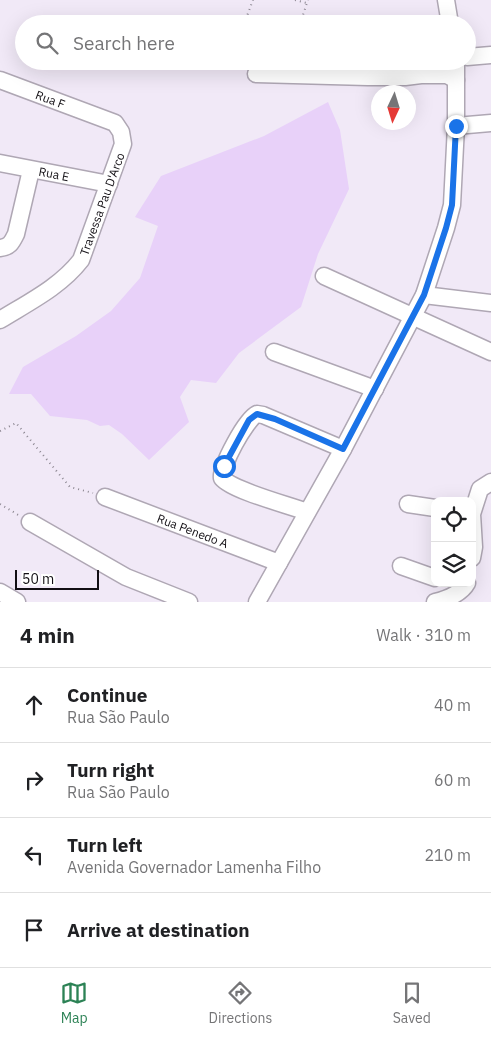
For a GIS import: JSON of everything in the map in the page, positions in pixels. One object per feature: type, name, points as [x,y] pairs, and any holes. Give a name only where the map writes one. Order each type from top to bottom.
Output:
[{"type":"street","points":[[446,0],[448,15]]},
{"type":"street","points":[[476,60],[491,55]]},
{"type":"street","points":[[256,74],[368,78],[421,75],[447,76],[454,70]]},
{"type":"street","points":[[257,602],[375,388],[405,314],[424,295],[452,205],[459,70]]},
{"type":"street","name":"Rua F","points":[[0,80],[100,119]]},
{"type":"street","name":"Travessa Pau D'Arco","points":[[0,320],[52,288],[82,260],[123,144],[123,137],[115,123],[100,119]]},
{"type":"street","points":[[456,126],[491,123]]},
{"type":"street","name":"Rua E","points":[[0,163],[109,184]]},
{"type":"street","points":[[3,248],[12,242],[16,234],[31,170]]},
{"type":"street","points":[[324,276],[491,352]]},
{"type":"street","points":[[424,295],[491,303]]},
{"type":"street","points":[[274,352],[375,388]]},
{"type":"street","points":[[307,512],[241,489],[222,478],[224,466],[249,420],[257,414],[263,415],[343,449]]},
{"type":"street","points":[[472,542],[472,514],[480,489],[491,482]]},
{"type":"street","name":"Rua Penedo A","points":[[105,497],[279,563]]},
{"type":"street","points":[[408,504],[431,507]]},
{"type":"street","points":[[30,522],[126,577],[189,602]]},
{"type":"street","points":[[401,566],[431,577]]},
{"type":"street","points":[[435,602],[447,600],[458,587]]},
{"type":"street","points":[[0,592],[17,602]]},
{"type":"path","points":[[247,15],[253,0]]},
{"type":"path","points":[[295,0],[307,2],[303,15]]},
{"type":"path","points":[[0,431],[16,424],[70,487],[105,497]]},
{"type":"path","points":[[0,504],[30,522]]},
{"type":"shaded area","points":[[328,102],[340,130],[349,189],[318,254],[301,307],[239,353],[216,383],[191,380],[180,397],[189,422],[149,460],[122,434],[109,425],[100,426],[87,420],[50,416],[31,394],[9,394],[23,367],[76,336],[111,311],[140,278],[158,226],[135,217],[161,176],[264,136]]},
{"type":"route","points":[[224,466],[249,420],[257,414],[275,419],[343,449],[424,295],[452,205],[456,126]]}]
